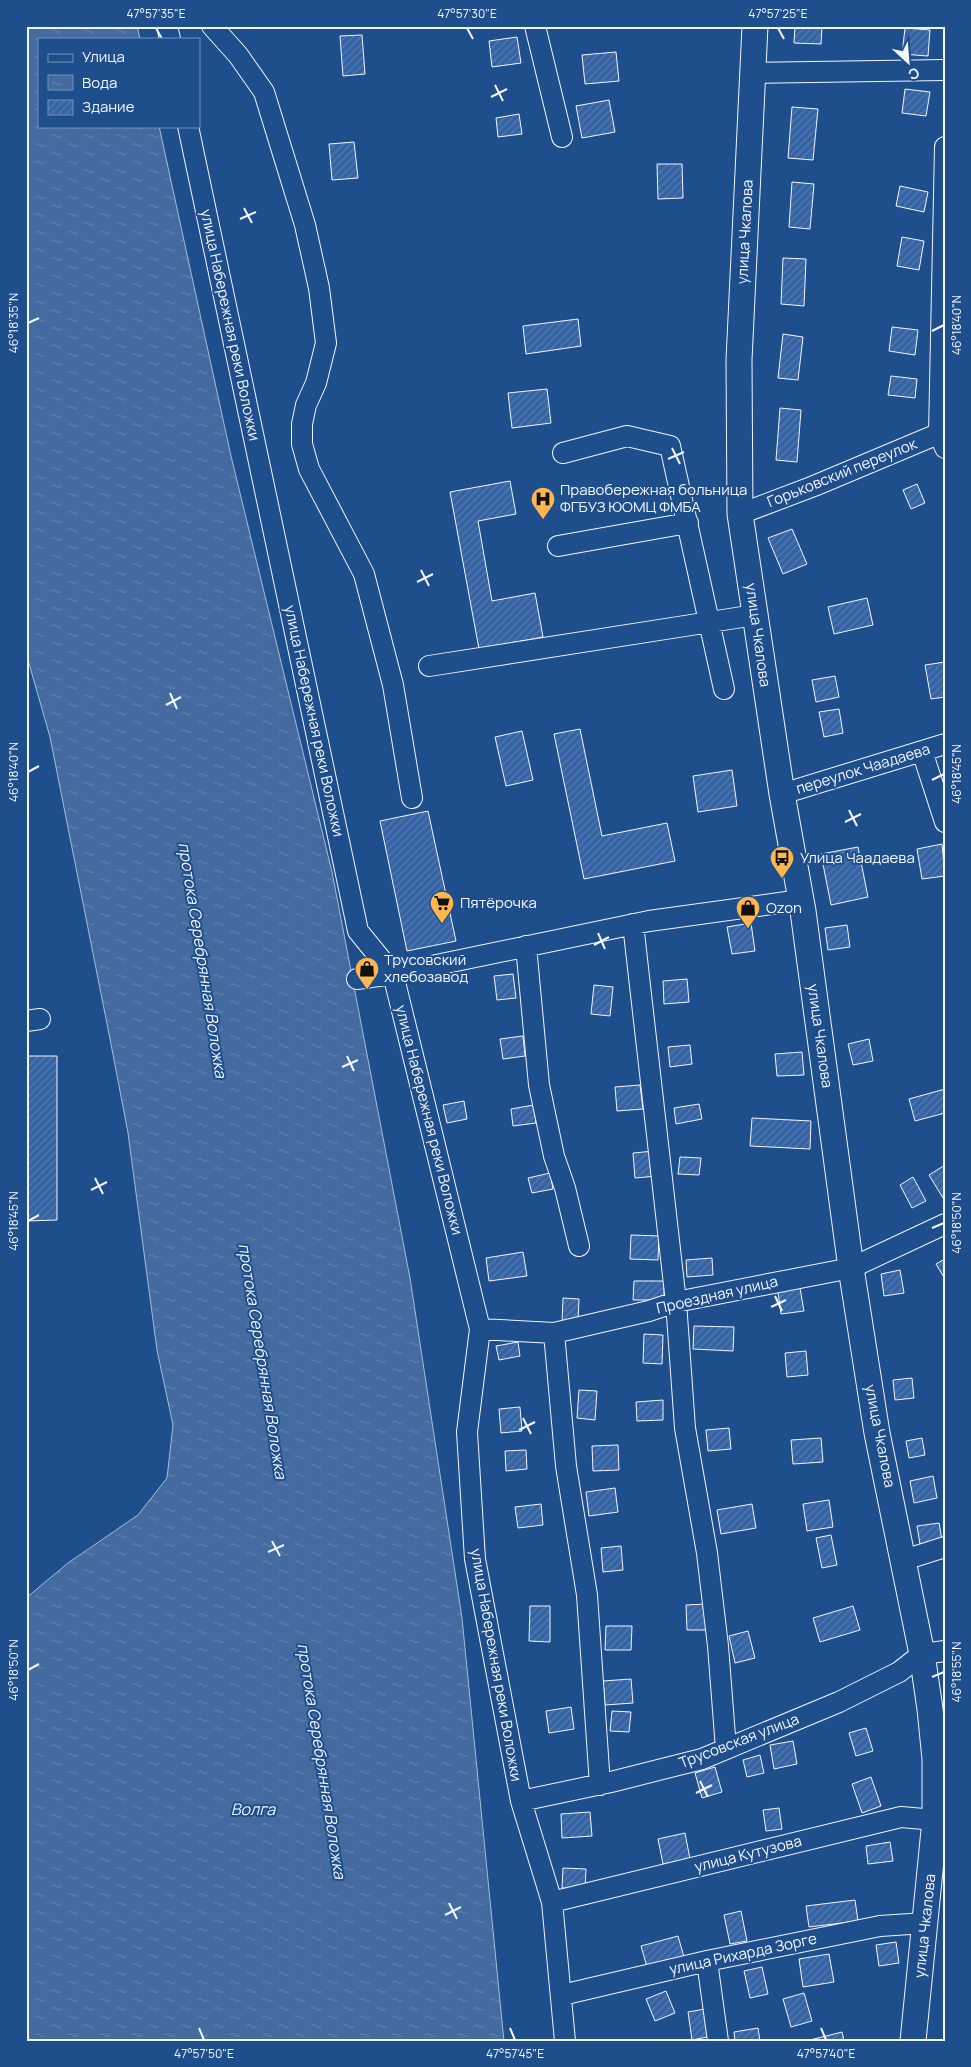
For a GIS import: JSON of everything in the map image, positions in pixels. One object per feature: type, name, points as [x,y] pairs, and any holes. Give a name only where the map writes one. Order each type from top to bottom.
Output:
[{"type":"main road","name":"улица Чкалова","points":[[755,26],[739,360],[740,514],[782,794],[801,900],[851,1268],[877,1433],[904,1560],[934,1653],[930,1709],[940,1819],[925,1923],[913,2041]]},
{"type":"street","points":[[212,26],[238,55],[264,92],[305,225],[319,288],[326,343],[316,383],[306,405],[302,424],[302,444],[309,469],[364,574],[393,685],[412,798]]},
{"type":"street","points":[[535,26],[562,137]]},
{"type":"street","points":[[752,72],[945,70]]},
{"type":"street","name":"улица Набережная реки Воложки","points":[[188,128],[358,931],[393,974],[480,1329],[467,1432],[475,1559],[521,1801],[552,1902],[565,2041]]},
{"type":"street","points":[[943,438],[945,147]]},
{"type":"street","points":[[563,452],[627,436],[670,446],[724,689]]},
{"type":"street","name":"Горьковский переулок","points":[[740,514],[943,438]]},
{"type":"street","points":[[558,546],[688,523]]},
{"type":"street","points":[[429,666],[755,615]]},
{"type":"street","name":"переулок Чаадаева","points":[[782,794],[945,744]]},
{"type":"street","points":[[922,752],[945,822]]},
{"type":"street","points":[[358,979],[393,974],[633,924],[801,900]]},
{"type":"street","points":[[633,924],[676,1302],[685,1428],[707,1553],[718,1646],[726,1748]]},
{"type":"street","points":[[526,946],[539,1085],[554,1156],[565,1188],[579,1246]]},
{"type":"street","name":"Проездная улица","points":[[480,1329],[554,1333],[649,1311],[676,1302],[851,1268],[945,1224]]},
{"type":"street","points":[[554,1333],[566,1466],[587,1595],[600,1785]]},
{"type":"street","points":[[904,1560],[945,1547]]},
{"type":"street","name":"Трусовская улица","points":[[521,1801],[600,1785],[702,1758],[838,1702],[934,1653]]},
{"type":"street","name":"улица Кутузова","points":[[552,1902],[901,1817],[940,1819]]},
{"type":"street","name":"улица Рихарда Зорге","points":[[562,1995],[707,1961],[880,1926],[925,1923]]},
{"type":"street","points":[[707,1961],[718,2041]]},
{"type":"water","name":"Волга","points":[[26,26],[137,26],[140,38],[38,38],[38,128],[159,128],[231,456],[332,872],[410,1278],[462,1618],[504,2041],[26,2041],[26,1598],[68,1563],[138,1515],[167,1478],[173,1425],[157,1350],[128,1133],[50,737],[26,653]]},
{"type":"building","points":[[795,26],[822,26],[821,44],[794,43]]},
{"type":"building","points":[[905,28],[930,30],[928,56],[902,54]]},
{"type":"building","points":[[362,35],[365,74],[343,76],[340,36]]},
{"type":"building","points":[[517,37],[521,63],[492,67],[489,41]]},
{"type":"building","points":[[616,52],[619,81],[585,84],[582,55]]},
{"type":"building","points":[[905,89],[930,92],[926,116],[902,113]]},
{"type":"building","points":[[609,100],[615,132],[582,138],[576,106]]},
{"type":"building","points":[[792,107],[818,109],[813,160],[788,158]]},
{"type":"building","points":[[519,114],[522,134],[498,137],[496,118]]},
{"type":"building","points":[[354,142],[358,178],[332,180],[329,144]]},
{"type":"building","points":[[657,164],[682,164],[683,198],[658,199]]},
{"type":"building","points":[[792,182],[814,184],[810,229],[789,227]]},
{"type":"building","points":[[900,186],[928,192],[924,212],[896,206]]},
{"type":"building","points":[[902,237],[924,241],[919,270],[897,266]]},
{"type":"building","points":[[783,258],[806,259],[804,306],[781,304]]},
{"type":"building","points":[[578,319],[581,346],[526,354],[523,326]]},
{"type":"building","points":[[892,327],[918,330],[915,355],[889,351]]},
{"type":"building","points":[[783,334],[803,337],[798,380],[778,378]]},
{"type":"building","points":[[891,376],[917,379],[915,398],[888,395]]},
{"type":"building","points":[[547,389],[551,423],[512,428],[508,393]]},
{"type":"building","points":[[780,408],[801,410],[797,462],[776,460]]},
{"type":"building","points":[[510,481],[516,514],[478,521],[492,601],[535,593],[543,637],[479,649],[450,492]]},
{"type":"building","points":[[917,484],[925,503],[911,509],[903,490]]},
{"type":"building","points":[[792,529],[807,564],[783,574],[768,538]]},
{"type":"building","points":[[867,598],[873,625],[834,634],[828,607]]},
{"type":"building","points":[[945,662],[945,697],[931,699],[925,665]]},
{"type":"building","points":[[835,676],[839,697],[816,702],[812,680]]},
{"type":"building","points":[[839,709],[843,733],[824,737],[819,712]]},
{"type":"building","points":[[580,729],[602,836],[667,823],[675,861],[584,879],[554,734]]},
{"type":"building","points":[[522,731],[533,780],[506,786],[495,737]]},
{"type":"building","points":[[732,770],[737,806],[698,812],[693,776]]},
{"type":"building","points":[[428,811],[456,941],[407,951],[380,821]]},
{"type":"building","points":[[942,844],[945,876],[922,879],[917,849]]},
{"type":"building","points":[[858,847],[868,897],[831,905],[821,854]]},
{"type":"building","points":[[751,923],[755,951],[732,954],[727,927]]},
{"type":"building","points":[[847,925],[850,947],[828,950],[825,928]]},
{"type":"building","points":[[513,974],[516,998],[497,1000],[494,976]]},
{"type":"building","points":[[687,979],[689,1002],[664,1004],[663,981]]},
{"type":"building","points":[[594,985],[613,987],[610,1016],[591,1014]]},
{"type":"building","points":[[523,1036],[525,1056],[503,1059],[500,1039]]},
{"type":"building","points":[[869,1039],[873,1061],[853,1065],[848,1044]]},
{"type":"building","points":[[690,1045],[692,1064],[670,1067],[668,1047]]},
{"type":"building","points":[[802,1052],[804,1075],[777,1076],[775,1054]]},
{"type":"building","points":[[26,1056],[57,1056],[57,1220],[27,1221]]},
{"type":"building","points":[[640,1085],[643,1109],[617,1111],[615,1087]]},
{"type":"building","points":[[945,1089],[945,1113],[915,1121],[909,1099]]},
{"type":"building","points":[[464,1101],[467,1119],[447,1123],[443,1105]]},
{"type":"building","points":[[699,1104],[702,1119],[676,1124],[674,1108]]},
{"type":"building","points":[[534,1105],[536,1123],[513,1126],[511,1109]]},
{"type":"building","points":[[752,1118],[811,1121],[810,1149],[750,1146]]},
{"type":"building","points":[[654,1151],[657,1176],[635,1178],[633,1153]]},
{"type":"building","points":[[680,1157],[701,1158],[699,1175],[678,1174]]},
{"type":"building","points":[[945,1165],[945,1197],[943,1198],[929,1175]]},
{"type":"building","points":[[550,1173],[553,1189],[532,1193],[528,1178]]},
{"type":"building","points":[[913,1177],[926,1201],[912,1208],[900,1185]]},
{"type":"building","points":[[631,1235],[659,1236],[658,1260],[630,1259]]},
{"type":"building","points":[[523,1252],[527,1276],[489,1281],[486,1258]]},
{"type":"building","points":[[712,1258],[713,1275],[687,1277],[686,1260]]},
{"type":"building","points":[[945,1259],[945,1279],[936,1264]]},
{"type":"building","points":[[900,1270],[904,1293],[884,1296],[881,1274]]},
{"type":"building","points":[[634,1281],[664,1281],[664,1300],[633,1300]]},
{"type":"building","points":[[800,1288],[804,1311],[781,1314],[778,1292]]},
{"type":"building","points":[[563,1298],[579,1299],[578,1322],[562,1322]]},
{"type":"building","points":[[694,1326],[734,1327],[733,1351],[693,1349]]},
{"type":"building","points":[[644,1334],[663,1335],[662,1364],[643,1363]]},
{"type":"building","points":[[518,1342],[520,1356],[499,1360],[496,1346]]},
{"type":"building","points":[[806,1351],[808,1375],[787,1377],[785,1353]]},
{"type":"building","points":[[912,1378],[914,1398],[895,1400],[893,1380]]},
{"type":"building","points":[[579,1390],[597,1391],[595,1420],[577,1418]]},
{"type":"building","points":[[663,1400],[663,1420],[637,1421],[636,1402]]},
{"type":"building","points":[[520,1407],[522,1431],[501,1433],[499,1409]]},
{"type":"building","points":[[729,1428],[731,1449],[708,1451],[706,1430]]},
{"type":"building","points":[[821,1438],[823,1462],[793,1464],[791,1440]]},
{"type":"building","points":[[922,1438],[925,1455],[909,1458],[906,1441]]},
{"type":"building","points":[[618,1445],[619,1470],[593,1471],[592,1446]]},
{"type":"building","points":[[526,1450],[527,1469],[506,1471],[505,1451]]},
{"type":"building","points":[[933,1476],[937,1498],[914,1503],[910,1481]]},
{"type":"building","points":[[615,1488],[618,1512],[589,1516],[586,1492]]},
{"type":"building","points":[[829,1500],[833,1527],[807,1531],[803,1504]]},
{"type":"building","points":[[541,1504],[543,1525],[518,1528],[515,1507]]},
{"type":"building","points":[[752,1504],[756,1528],[721,1534],[717,1510]]},
{"type":"building","points":[[939,1523],[942,1540],[920,1544],[917,1526]]},
{"type":"building","points":[[831,1535],[837,1565],[822,1568],[816,1538]]},
{"type":"building","points":[[621,1546],[623,1570],[603,1572],[601,1548]]},
{"type":"building","points":[[706,1604],[707,1630],[687,1630],[686,1605]]},
{"type":"building","points":[[530,1606],[550,1606],[550,1642],[529,1641]]},
{"type":"building","points":[[853,1606],[860,1630],[820,1642],[813,1618]]},
{"type":"building","points":[[606,1626],[632,1626],[631,1650],[605,1650]]},
{"type":"building","points":[[748,1631],[755,1658],[735,1663],[729,1636]]},
{"type":"building","points":[[631,1679],[633,1703],[605,1705],[603,1681]]},
{"type":"building","points":[[571,1707],[574,1729],[549,1733],[546,1711]]},
{"type":"building","points":[[612,1711],[631,1712],[629,1732],[610,1731]]},
{"type":"building","points":[[866,1728],[873,1751],[856,1756],[849,1733]]},
{"type":"building","points":[[793,1741],[797,1764],[774,1769],[770,1745]]},
{"type":"building","points":[[760,1755],[764,1773],[747,1777],[743,1760]]},
{"type":"building","points":[[715,1767],[722,1792],[702,1798],[695,1773]]},
{"type":"building","points":[[871,1777],[881,1806],[862,1813],[852,1784]]},
{"type":"building","points":[[779,1808],[782,1829],[766,1831],[763,1810]]},
{"type":"building","points":[[590,1812],[592,1836],[562,1838],[561,1814]]},
{"type":"building","points":[[685,1833],[690,1859],[663,1864],[658,1839]]},
{"type":"building","points":[[890,1842],[893,1861],[868,1864],[866,1846]]},
{"type":"building","points":[[563,1868],[586,1869],[585,1889],[562,1888]]},
{"type":"building","points":[[855,1900],[858,1921],[809,1927],[806,1906]]},
{"type":"building","points":[[741,1911],[747,1941],[730,1944],[724,1915]]},
{"type":"building","points":[[678,1936],[684,1957],[647,1967],[641,1946]]},
{"type":"building","points":[[896,1942],[899,1963],[879,1966],[876,1945]]},
{"type":"building","points":[[829,1954],[834,1982],[803,1987],[799,1959]]},
{"type":"building","points":[[762,1967],[768,1994],[750,1998],[744,1971]]},
{"type":"building","points":[[666,1991],[675,2013],[655,2021],[646,1999]]},
{"type":"building","points":[[804,1993],[812,2021],[791,2027],[783,1999]]},
{"type":"building","points":[[705,2009],[707,2037],[692,2040],[688,2012]]},
{"type":"building","points":[[758,2028],[760,2041],[735,2041],[734,2032]]},
{"type":"building","points":[[842,2032],[844,2041],[806,2041]]},
{"type":"place","name":"Правобережная больница ФГБУЗ ЮОМЦ ФМБА","points":[[543,520]]},
{"type":"place","name":"Улица Чаадаева","points":[[782,879]]},
{"type":"place","name":"Пятёрочка","points":[[442,924]]},
{"type":"place","name":"Ozon","points":[[748,929]]},
{"type":"place","name":"Трусовский хлебозавод","points":[[367,990]]},
{"type":"water label","name":"протока Серебрянная Воложка","points":[[203,960]]},
{"type":"water label","name":"протока Серебрянная Воложка","points":[[263,1361]]},
{"type":"water label","name":"протока Серебрянная Воложка","points":[[322,1761]]}]
